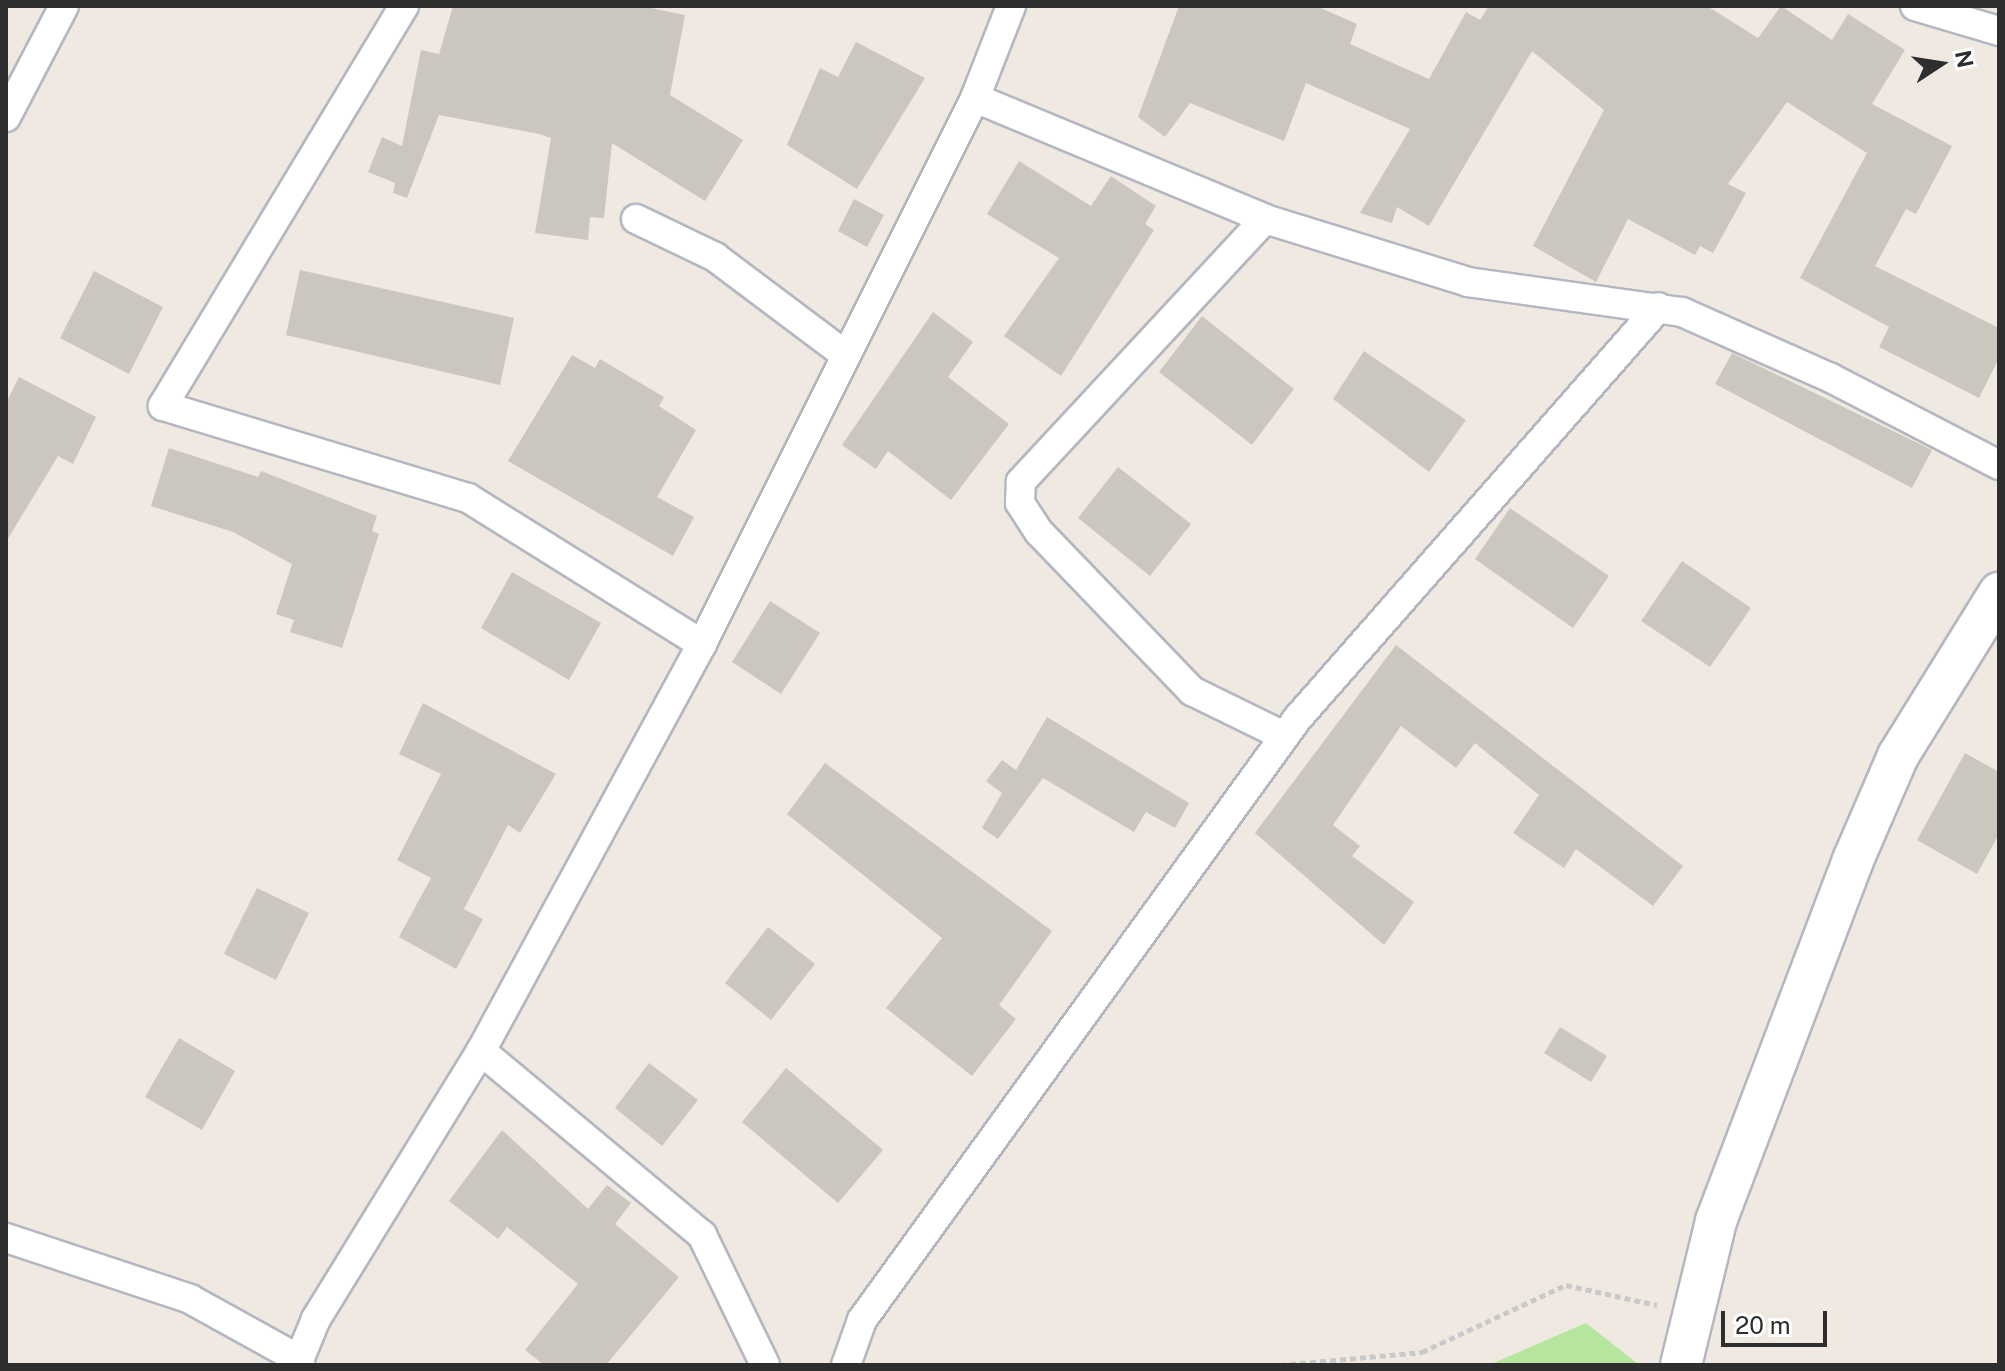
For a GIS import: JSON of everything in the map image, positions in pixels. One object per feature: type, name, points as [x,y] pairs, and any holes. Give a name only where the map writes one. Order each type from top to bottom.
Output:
[{"type":"street","points":[[6,117],[64,6]]},
{"type":"street","points":[[404,6],[163,406],[468,498],[702,644]]},
{"type":"street","points":[[6,1238],[190,1299],[298,1362],[316,1319],[481,1051],[702,644],[844,354],[975,98],[1011,6]]},
{"type":"street","points":[[1915,6],[1999,31]]},
{"type":"street","points":[[975,98],[1265,219],[1468,282],[1659,307],[1831,378],[1999,465]]},
{"type":"street","points":[[636,219],[715,257],[844,354]]},
{"type":"street","points":[[1265,219],[1021,482],[1020,503],[1039,532],[1192,691],[1284,736]]},
{"type":"street","points":[[846,1365],[862,1320],[1284,736],[1659,307]]},
{"type":"street","points":[[1681,1365],[1690,1313],[1716,1221],[1853,860],[1898,756],[1999,593]]},
{"type":"street","points":[[481,1051],[702,1235],[765,1365]]},
{"type":"path","points":[[1280,1365],[1422,1352],[1566,1285],[1690,1313]]},
{"type":"green space","points":[[1586,1323],[1639,1365],[1489,1365]]},
{"type":"building","points":[[453,6],[641,6],[685,15],[670,95],[743,140],[705,201],[612,143],[604,218],[590,217],[588,240],[535,233],[551,138],[539,134],[439,115],[407,198],[393,193],[395,183],[368,172],[382,137],[402,146],[421,50],[439,54]]},
{"type":"building","points":[[1179,6],[1316,6],[1357,24],[1350,44],[1429,79],[1466,12],[1480,20],[1489,6],[1707,6],[1758,38],[1781,6],[1832,40],[1848,14],[1905,50],[1872,104],[1952,146],[1916,214],[1906,209],[1875,266],[1999,328],[1999,358],[1979,398],[1879,347],[1889,327],[1800,278],[1867,153],[1787,102],[1728,184],[1746,193],[1713,253],[1700,246],[1695,255],[1628,219],[1596,282],[1533,246],[1604,110],[1532,51],[1429,226],[1397,207],[1392,223],[1360,213],[1410,129],[1306,83],[1284,141],[1190,103],[1165,137],[1138,117]]},
{"type":"building","points":[[856,42],[925,78],[857,189],[787,145],[820,68],[838,77]]},
{"type":"building","points":[[1019,161],[1091,206],[1111,176],[1156,206],[1145,224],[1154,230],[1061,376],[1004,336],[1059,258],[987,214]]},
{"type":"building","points":[[854,199],[884,215],[867,247],[838,231]]},
{"type":"building","points":[[300,270],[514,318],[500,385],[286,335]]},
{"type":"building","points":[[94,271],[163,307],[129,374],[60,338]]},
{"type":"building","points":[[933,312],[973,342],[948,377],[1009,424],[951,500],[888,451],[876,469],[842,445]]},
{"type":"building","points":[[1202,316],[1294,389],[1252,445],[1159,372]]},
{"type":"building","points":[[1364,351],[1466,420],[1429,472],[1333,399]]},
{"type":"building","points":[[1732,353],[1932,450],[1912,488],[1715,384]]},
{"type":"building","points":[[572,355],[595,368],[600,359],[664,397],[659,406],[696,430],[657,497],[694,517],[673,556],[508,461]]},
{"type":"building","points":[[19,377],[96,417],[73,464],[58,456],[6,542],[6,403]]},
{"type":"building","points":[[169,448],[258,477],[261,471],[377,516],[372,531],[379,534],[342,648],[290,632],[294,620],[276,614],[292,564],[233,532],[151,506]]},
{"type":"building","points":[[1118,467],[1191,524],[1150,576],[1078,518]]},
{"type":"building","points":[[1510,508],[1609,576],[1573,628],[1475,559]]},
{"type":"building","points":[[1682,561],[1751,608],[1710,667],[1641,621]]},
{"type":"building","points":[[512,572],[601,623],[569,680],[481,628]]},
{"type":"building","points":[[770,601],[820,633],[781,694],[732,662]]},
{"type":"building","points":[[1396,645],[1683,866],[1653,906],[1576,849],[1564,868],[1513,833],[1539,795],[1475,743],[1456,768],[1401,726],[1333,825],[1360,846],[1352,856],[1414,902],[1384,945],[1255,833]]},
{"type":"building","points":[[423,703],[556,774],[520,833],[508,825],[464,909],[483,919],[456,969],[399,937],[431,878],[397,860],[441,774],[399,754]]},
{"type":"building","points":[[1047,717],[1189,803],[1175,828],[1146,812],[1134,832],[1043,778],[998,839],[982,828],[1002,793],[986,781],[1002,760],[1016,770]]},
{"type":"building","points":[[1965,753],[1999,772],[1999,834],[1977,874],[1917,840]]},
{"type":"building","points":[[825,763],[1052,931],[999,1005],[1016,1019],[972,1076],[886,1008],[942,938],[787,814]]},
{"type":"building","points":[[257,888],[309,913],[276,980],[224,954]]},
{"type":"building","points":[[768,927],[815,964],[771,1020],[725,983]]},
{"type":"building","points":[[1560,1027],[1607,1056],[1591,1082],[1544,1053]]},
{"type":"building","points":[[179,1038],[235,1071],[202,1130],[145,1097]]},
{"type":"building","points":[[649,1063],[698,1100],[662,1146],[615,1108]]},
{"type":"building","points":[[786,1068],[883,1150],[838,1203],[742,1122]]},
{"type":"building","points":[[502,1130],[588,1209],[607,1185],[631,1203],[615,1224],[679,1277],[606,1365],[544,1365],[525,1350],[578,1284],[507,1227],[498,1239],[449,1201]]}]
